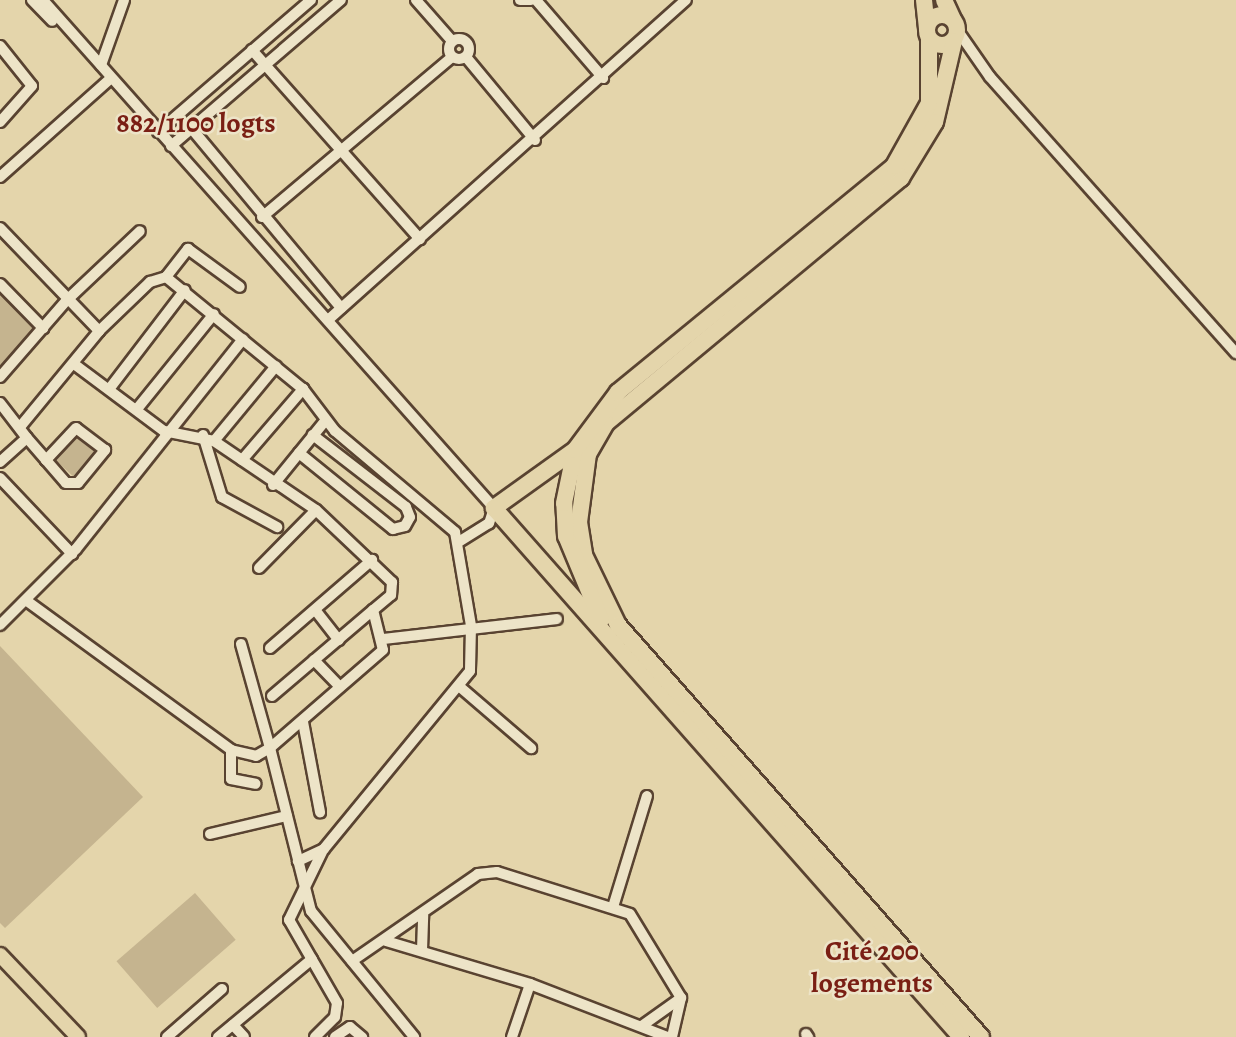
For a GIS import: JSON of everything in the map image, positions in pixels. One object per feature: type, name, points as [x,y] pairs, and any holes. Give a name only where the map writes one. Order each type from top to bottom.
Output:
[{"type":"highway","points":[[924,0],[928,34],[929,103],[894,166],[618,392],[575,450],[494,508],[628,664],[961,1037]]},
{"type":"highway","points":[[944,0],[955,30],[935,122],[901,178],[606,423],[588,454],[579,522],[584,555],[618,625],[981,1037]]},
{"type":"highway","points":[[928,34],[935,17],[955,30]]},
{"type":"highway","points":[[928,34],[938,46],[955,30]]},
{"type":"highway","points":[[575,450],[566,537],[584,590],[628,664]]},
{"type":"main road","points":[[0,955],[78,1037]]},
{"type":"street","points":[[32,0],[172,146],[494,508],[489,523],[460,541]]},
{"type":"street","points":[[43,0],[101,65],[110,79]]},
{"type":"street","points":[[101,65],[124,0]]},
{"type":"street","points":[[158,132],[311,0]]},
{"type":"street","points":[[172,146],[341,0]]},
{"type":"street","points":[[416,0],[452,41],[468,44],[466,57],[535,140]]},
{"type":"street","points":[[520,0],[534,0],[603,78]]},
{"type":"street","points":[[328,320],[535,140],[686,0]]},
{"type":"street","points":[[955,30],[990,77],[1236,353]]},
{"type":"street","points":[[452,41],[452,57]]},
{"type":"street","points":[[0,46],[32,86],[0,122]]},
{"type":"street","points":[[252,50],[420,239]]},
{"type":"street","points":[[262,217],[343,152],[452,57],[466,57]]},
{"type":"street","points":[[0,177],[110,79]]},
{"type":"street","points":[[191,129],[262,217],[341,308]]},
{"type":"street","points":[[0,228],[99,331]]},
{"type":"street","points":[[0,377],[67,300],[140,232]]},
{"type":"street","points":[[20,427],[99,331],[150,282],[166,277],[188,249],[240,287]]},
{"type":"street","points":[[166,277],[303,388],[325,421],[460,541],[471,626],[472,664],[460,687],[324,849],[289,920],[337,1003],[335,1017],[315,1037]]},
{"type":"street","points":[[0,284],[43,328]]},
{"type":"street","points":[[110,388],[185,290]]},
{"type":"street","points":[[137,410],[214,314]]},
{"type":"street","points":[[0,625],[72,554],[164,431],[243,338]]},
{"type":"street","points":[[74,364],[110,388],[164,431],[203,435],[242,460],[273,485],[316,510],[372,560],[394,587],[373,610],[272,696]]},
{"type":"street","points":[[214,441],[276,366]]},
{"type":"street","points":[[242,460],[303,388]]},
{"type":"street","points":[[0,403],[46,460],[73,486],[105,450],[76,428],[46,460]]},
{"type":"street","points":[[273,485],[325,421]]},
{"type":"street","points":[[203,435],[222,498],[277,527]]},
{"type":"street","points":[[299,453],[393,529],[405,526],[411,517],[406,507],[313,435]]},
{"type":"street","points":[[0,461],[27,438]]},
{"type":"street","points":[[0,478],[72,554]]},
{"type":"street","points":[[259,568],[316,510]]},
{"type":"street","points":[[270,648],[372,560]]},
{"type":"street","points":[[27,601],[231,750],[256,757],[303,722],[380,653],[384,639],[373,610]]},
{"type":"street","points":[[316,611],[339,640]]},
{"type":"street","points":[[384,639],[471,626],[557,619]]},
{"type":"street","points":[[241,644],[271,748],[311,911],[414,1037]]},
{"type":"street","points":[[314,660],[340,687]]},
{"type":"street","points":[[460,687],[531,748]]},
{"type":"street","points":[[303,722],[320,812]]},
{"type":"street","points":[[231,750],[231,779],[256,784]]},
{"type":"street","points":[[613,907],[647,796]]},
{"type":"street","points":[[210,834],[287,816]]},
{"type":"street","points":[[298,861],[324,849]]},
{"type":"street","points":[[352,961],[491,871],[613,907],[640,925],[681,998],[670,1037],[530,984],[386,941]]},
{"type":"street","points":[[422,950],[424,912]]},
{"type":"street","points":[[218,1037],[312,959]]},
{"type":"street","points":[[512,1037],[530,984]]},
{"type":"street","points":[[167,1037],[222,989]]},
{"type":"street","points":[[643,1025],[681,998]]},
{"type":"street","points":[[233,1025],[244,1037]]},
{"type":"street","points":[[335,1037],[350,1027],[362,1037]]},
{"type":"shaded area","points":[[0,293],[35,329],[0,369]]},
{"type":"shaded area","points":[[76,438],[99,454],[75,478],[53,458]]},
{"type":"shaded area","points":[[0,646],[143,797],[5,928],[0,923]]},
{"type":"shaded area","points":[[195,893],[236,940],[157,1008],[117,961]]},
{"type":"district","name":"882/1100 logts","points":[[196,123]]},
{"type":"district","name":"Cité 200 logements","points":[[872,967]]}]
